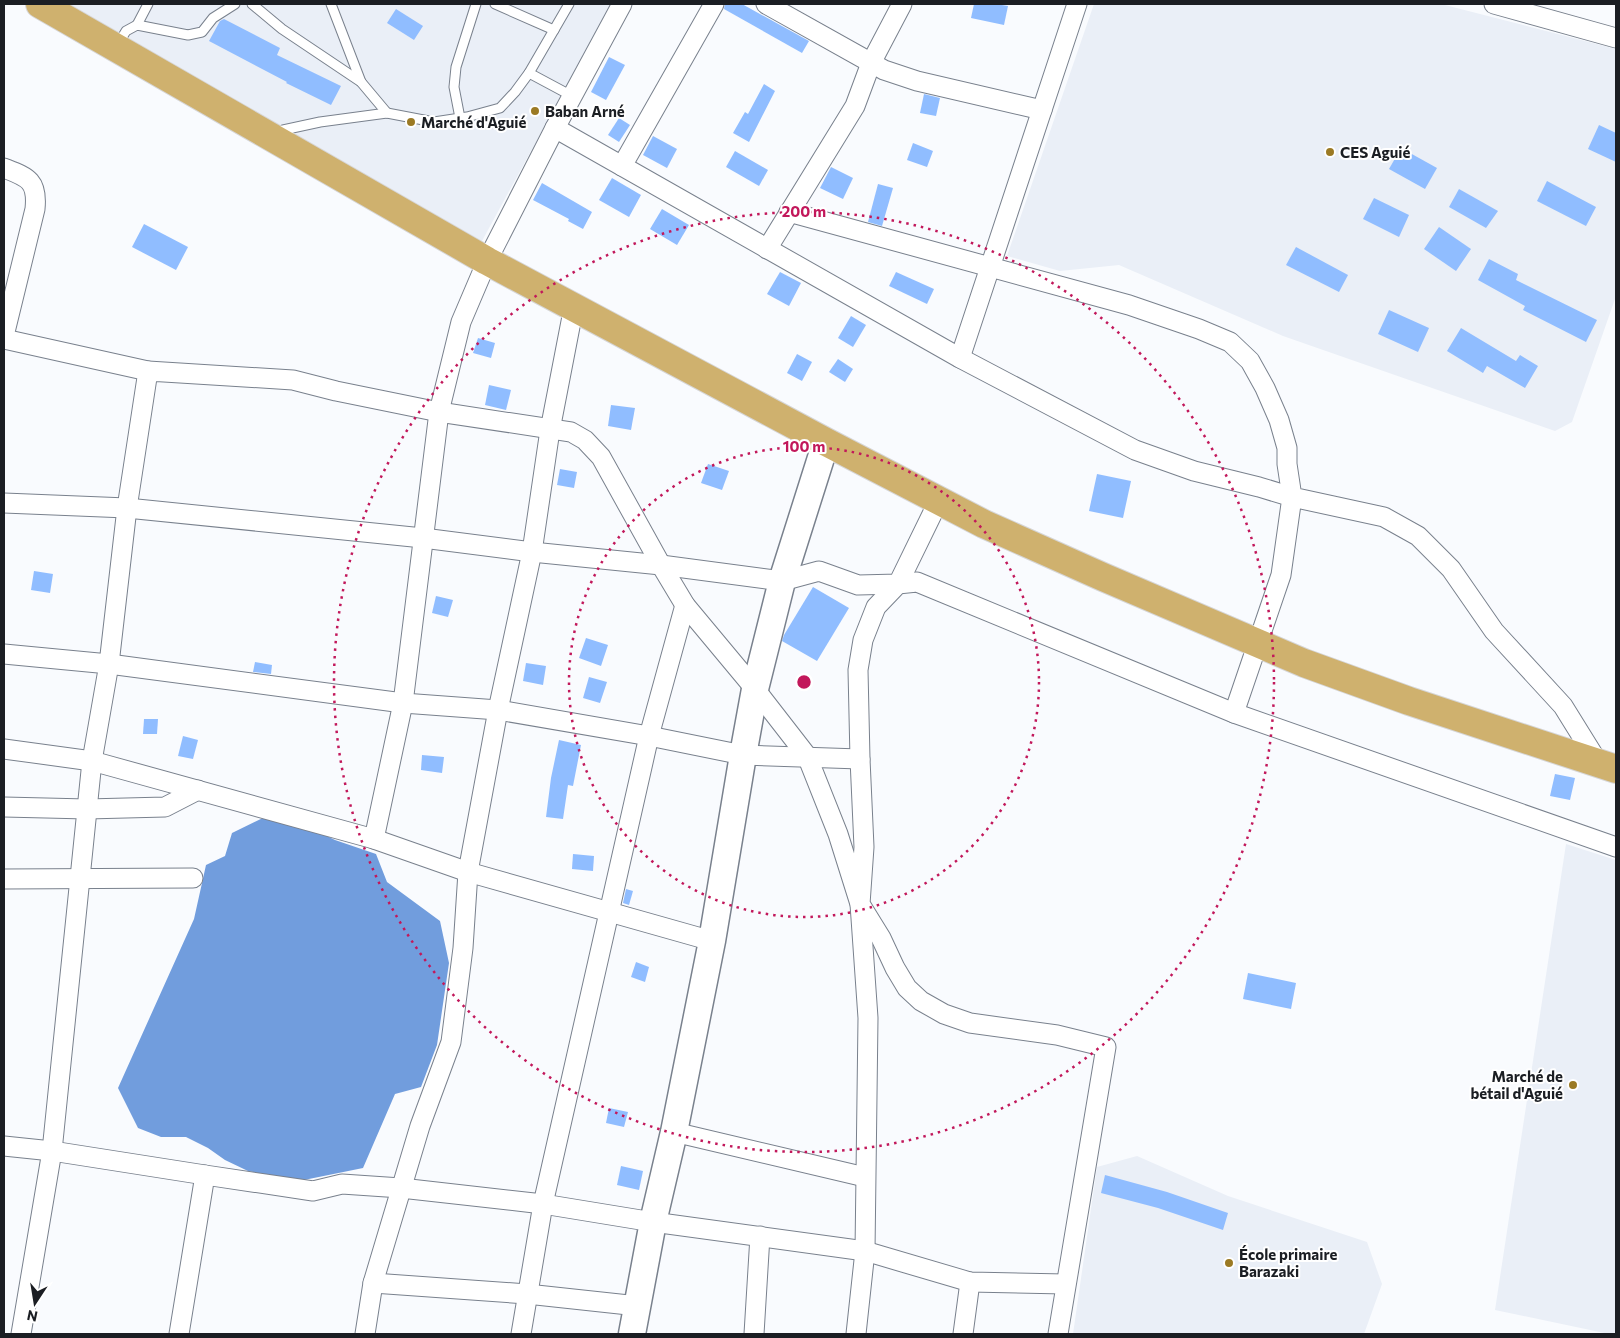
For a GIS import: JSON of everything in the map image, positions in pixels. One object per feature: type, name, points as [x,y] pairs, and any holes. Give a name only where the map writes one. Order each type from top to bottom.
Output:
[{"type":"highway","points":[[40,4],[487,261],[984,524],[1304,663],[1409,701],[1608,766]]},
{"type":"street","points":[[374,839],[402,703],[439,412],[461,322],[487,261],[555,128],[622,4]]},
{"type":"street","points":[[622,166],[714,4]]},
{"type":"street","points":[[766,4],[884,70],[917,81],[1042,110]]},
{"type":"street","points":[[767,249],[855,106],[871,63],[902,4]]},
{"type":"street","points":[[960,358],[1077,4]]},
{"type":"street","points":[[1494,4],[1616,38]]},
{"type":"street","points":[[555,128],[960,358],[1135,450],[1194,471],[1259,486],[1292,497],[1384,517],[1418,536],[1450,569],[1494,631],[1563,706],[1608,766]]},
{"type":"street","points":[[4,168],[25,176],[33,186],[36,198],[4,338],[148,371],[293,380],[336,391],[439,412],[571,432],[585,440],[601,457],[660,565],[685,605],[755,689],[807,756],[838,834],[860,904],[882,938],[895,968],[908,988],[921,1001],[944,1014],[970,1023],[1057,1035],[1106,1047],[1058,1334]]},
{"type":"street","points":[[789,212],[1129,305],[1199,329],[1230,342],[1250,361],[1265,388],[1279,420],[1287,448],[1287,464],[1292,497],[1281,575],[1234,713]]},
{"type":"street","points":[[365,1334],[374,1283],[420,1126],[451,1042],[463,948],[468,872],[498,710],[532,552],[550,430],[574,306]]},
{"type":"street","points":[[21,1334],[52,1151],[92,761],[109,664],[127,508],[148,371]]},
{"type":"street","points":[[632,1334],[653,1222],[674,1132],[712,942],[742,755],[755,689],[782,581],[826,442]]},
{"type":"street","points":[[856,1334],[864,1251],[868,1018],[860,904],[864,847],[858,670],[863,640],[876,606],[898,584],[939,500]]},
{"type":"street","points":[[4,503],[127,508],[423,538],[782,581],[819,571],[858,585],[917,582],[1234,713],[1551,826],[1616,847]]},
{"type":"street","points":[[521,1334],[544,1204],[649,736],[685,605]]},
{"type":"street","points":[[4,654],[109,664],[402,703],[498,710],[649,736],[742,755],[860,759]]},
{"type":"street","points":[[4,749],[92,761],[374,839],[468,872],[712,942]]},
{"type":"street","points":[[4,807],[87,809],[165,807],[198,790]]},
{"type":"street","points":[[4,879],[193,878]]},
{"type":"street","points":[[674,1132],[865,1178]]},
{"type":"street","points":[[4,1146],[52,1151],[205,1176],[313,1191],[342,1184],[402,1188],[544,1204],[653,1222],[864,1251],[970,1282],[1065,1284]]},
{"type":"street","points":[[179,1334],[205,1176]]},
{"type":"street","points":[[754,1334],[760,1236]]},
{"type":"street","points":[[962,1334],[970,1282]]},
{"type":"street","points":[[374,1283],[527,1294],[638,1306]]},
{"type":"lane","points":[[116,47],[126,31],[137,25],[148,4]]},
{"type":"lane","points":[[137,25],[188,35],[202,32],[213,18],[235,4]]},
{"type":"lane","points":[[252,4],[282,29],[361,82],[387,113]]},
{"type":"lane","points":[[331,4],[361,82]]},
{"type":"lane","points":[[460,118],[454,87],[456,67],[476,4]]},
{"type":"lane","points":[[495,4],[554,30]]},
{"type":"lane","points":[[278,140],[283,130],[320,122],[387,113],[434,122],[500,108],[529,73],[569,4]]},
{"type":"lane","points":[[529,73],[572,96]]},
{"type":"shaded area","name":"Marché d'Aguié","points":[[70,4],[611,4],[482,241]]},
{"type":"shaded area","name":"CES Aguié","points":[[1094,4],[1441,4],[1616,49],[1616,296],[1572,422],[1555,431],[1283,336],[1119,265],[1060,271],[1007,256]]},
{"type":"shaded area","name":"Marché de bétail d'Aguié","points":[[1566,844],[1616,860],[1616,1334],[1495,1310]]},
{"type":"shaded area","name":"École primaire Barazaki","points":[[1137,1156],[1228,1196],[1367,1242],[1382,1284],[1364,1334],[1073,1334],[1097,1167]]},
{"type":"water","points":[[267,816],[301,823],[335,840],[376,854],[387,882],[440,921],[449,963],[437,1045],[421,1087],[395,1094],[363,1168],[299,1181],[248,1171],[186,1137],[161,1137],[138,1128],[118,1088],[194,919],[206,865],[225,856],[232,833]]},
{"type":"building","points":[[725,4],[742,4],[809,41],[802,53],[724,9]]},
{"type":"building","points":[[974,4],[1008,6],[1004,25],[971,18]]},
{"type":"building","points":[[396,9],[423,26],[414,40],[387,23]]},
{"type":"building","points":[[224,19],[280,48],[277,55],[341,86],[331,105],[209,41],[220,21]]},
{"type":"building","points":[[609,57],[625,65],[606,100],[591,92]]},
{"type":"building","points":[[764,84],[775,91],[749,142],[733,133],[745,112],[748,114]]},
{"type":"building","points":[[924,94],[940,98],[936,116],[920,113]]},
{"type":"building","points":[[619,118],[630,125],[619,142],[608,135]]},
{"type":"building","points":[[1599,125],[1616,133],[1616,162],[1588,149]]},
{"type":"building","points":[[653,136],[677,149],[667,168],[643,155]]},
{"type":"building","points":[[913,143],[933,151],[927,167],[907,160]]},
{"type":"building","points":[[1401,148],[1437,168],[1425,189],[1389,169]]},
{"type":"building","points":[[735,151],[768,170],[759,186],[726,167]]},
{"type":"building","points":[[831,167],[853,178],[843,199],[820,188]]},
{"type":"building","points":[[612,178],[641,195],[629,217],[599,200]]},
{"type":"building","points":[[1547,181],[1596,207],[1586,226],[1537,201]]},
{"type":"building","points":[[542,183],[592,212],[583,229],[568,221],[569,219],[533,200]]},
{"type":"building","points":[[878,184],[893,188],[882,226],[868,222]]},
{"type":"building","points":[[1459,189],[1498,211],[1486,228],[1449,207]]},
{"type":"building","points":[[1374,198],[1409,215],[1399,237],[1363,219]]},
{"type":"building","points":[[662,209],[689,225],[677,245],[650,229]]},
{"type":"building","points":[[144,224],[188,247],[176,270],[132,247]]},
{"type":"building","points":[[1439,227],[1471,249],[1456,271],[1424,249]]},
{"type":"building","points":[[1296,247],[1348,275],[1339,292],[1286,265]]},
{"type":"building","points":[[1489,259],[1518,274],[1516,280],[1597,320],[1586,342],[1523,310],[1525,306],[1478,280]]},
{"type":"building","points":[[780,272],[801,283],[789,306],[767,294]]},
{"type":"building","points":[[896,272],[934,289],[927,304],[889,286]]},
{"type":"building","points":[[1389,310],[1429,328],[1418,352],[1378,334]]},
{"type":"building","points":[[851,316],[866,325],[853,347],[838,338]]},
{"type":"building","points":[[1461,328],[1516,361],[1520,355],[1538,366],[1525,388],[1487,366],[1483,373],[1447,351]]},
{"type":"building","points":[[478,338],[495,343],[491,358],[473,353]]},
{"type":"building","points":[[797,354],[812,362],[802,381],[787,373]]},
{"type":"building","points":[[838,359],[853,369],[845,382],[829,372]]},
{"type":"building","points":[[489,385],[511,390],[506,410],[485,405]]},
{"type":"building","points":[[611,405],[635,408],[631,430],[608,426]]},
{"type":"building","points":[[708,464],[729,471],[722,490],[701,483]]},
{"type":"building","points":[[560,469],[577,472],[574,488],[557,485]]},
{"type":"building","points":[[1097,474],[1131,481],[1123,518],[1089,511]]},
{"type":"building","points":[[34,571],[53,574],[50,593],[31,590]]},
{"type":"building","points":[[813,587],[849,608],[817,661],[782,641]]},
{"type":"building","points":[[436,596],[453,600],[448,617],[432,613]]},
{"type":"building","points":[[586,638],[608,645],[601,666],[579,658]]},
{"type":"building","points":[[255,662],[272,665],[271,674],[253,672]]},
{"type":"building","points":[[526,663],[546,666],[543,685],[523,681]]},
{"type":"building","points":[[589,677],[607,682],[600,703],[583,698]]},
{"type":"building","points":[[144,719],[158,719],[157,734],[143,734]]},
{"type":"building","points":[[183,736],[198,740],[193,759],[178,756]]},
{"type":"building","points":[[559,740],[581,745],[573,786],[568,785],[563,819],[546,817],[551,778]]},
{"type":"building","points":[[422,755],[444,757],[442,773],[421,770]]},
{"type":"building","points":[[1555,774],[1575,778],[1570,800],[1550,796]]},
{"type":"building","points":[[573,854],[594,856],[593,871],[572,869]]},
{"type":"building","points":[[626,889],[633,891],[629,905],[623,903]]},
{"type":"building","points":[[636,962],[649,967],[645,982],[631,977]]},
{"type":"building","points":[[1248,973],[1296,983],[1291,1009],[1243,999]]},
{"type":"building","points":[[609,1108],[628,1112],[624,1127],[606,1123]]},
{"type":"building","points":[[621,1166],[643,1171],[639,1190],[617,1185]]},
{"type":"building","points":[[1105,1175],[1167,1192],[1228,1213],[1223,1230],[1158,1208],[1101,1193]]},
{"type":"place","name":"Baban Arné","points":[[535,111]]},
{"type":"place","name":"Marché d'Aguié","points":[[411,122]]},
{"type":"place","name":"CES Aguié","points":[[1330,152]]},
{"type":"place","name":"Marché de bétail d'Aguié","points":[[1573,1085]]},
{"type":"place","name":"École primaire Barazaki","points":[[1229,1263]]}]
